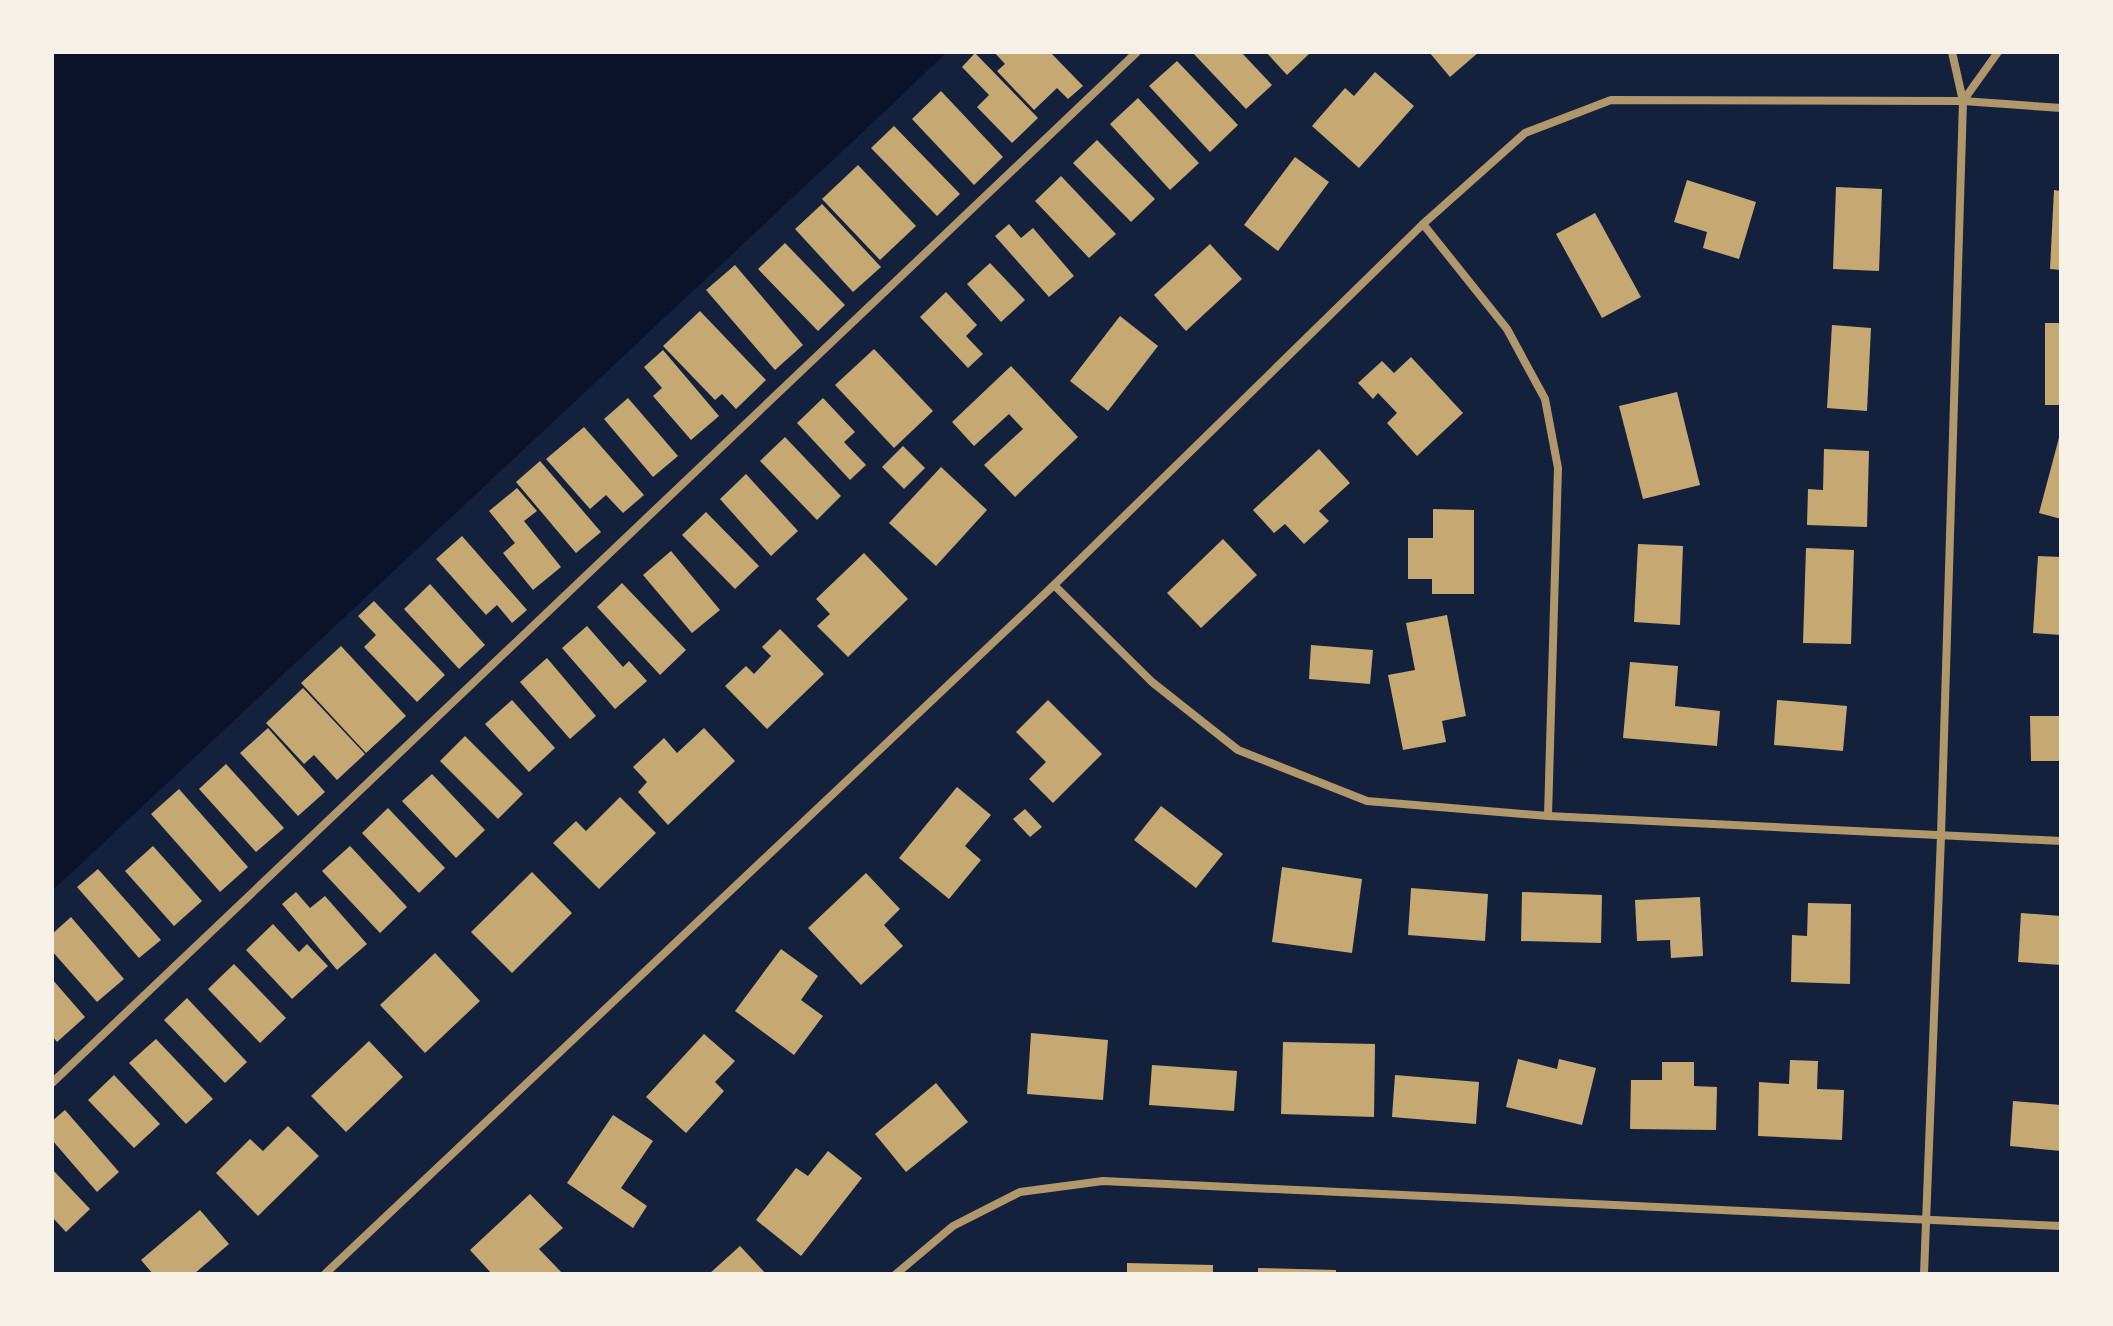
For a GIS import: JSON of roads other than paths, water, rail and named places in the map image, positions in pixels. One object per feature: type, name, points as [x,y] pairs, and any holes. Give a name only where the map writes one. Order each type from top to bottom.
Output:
[{"type":"street","points":[[52,1083],[1137,52]]},
{"type":"street","points":[[1924,1274],[1941,836],[1963,101],[1952,52]]},
{"type":"street","points":[[1963,101],[1998,52]]},
{"type":"street","points":[[325,1274],[1054,585],[1423,224],[1525,133],[1611,100],[1963,101],[2061,108]]},
{"type":"street","points":[[1423,224],[1507,329],[1545,399],[1558,468],[1548,816]]},
{"type":"street","points":[[1054,585],[1152,682],[1238,750],[1367,801],[1548,816],[2061,841]]},
{"type":"street","points":[[896,1274],[953,1226],[1020,1192],[1103,1181],[2061,1226]]},
{"type":"water","points":[[52,52],[947,52],[52,891]]}]
